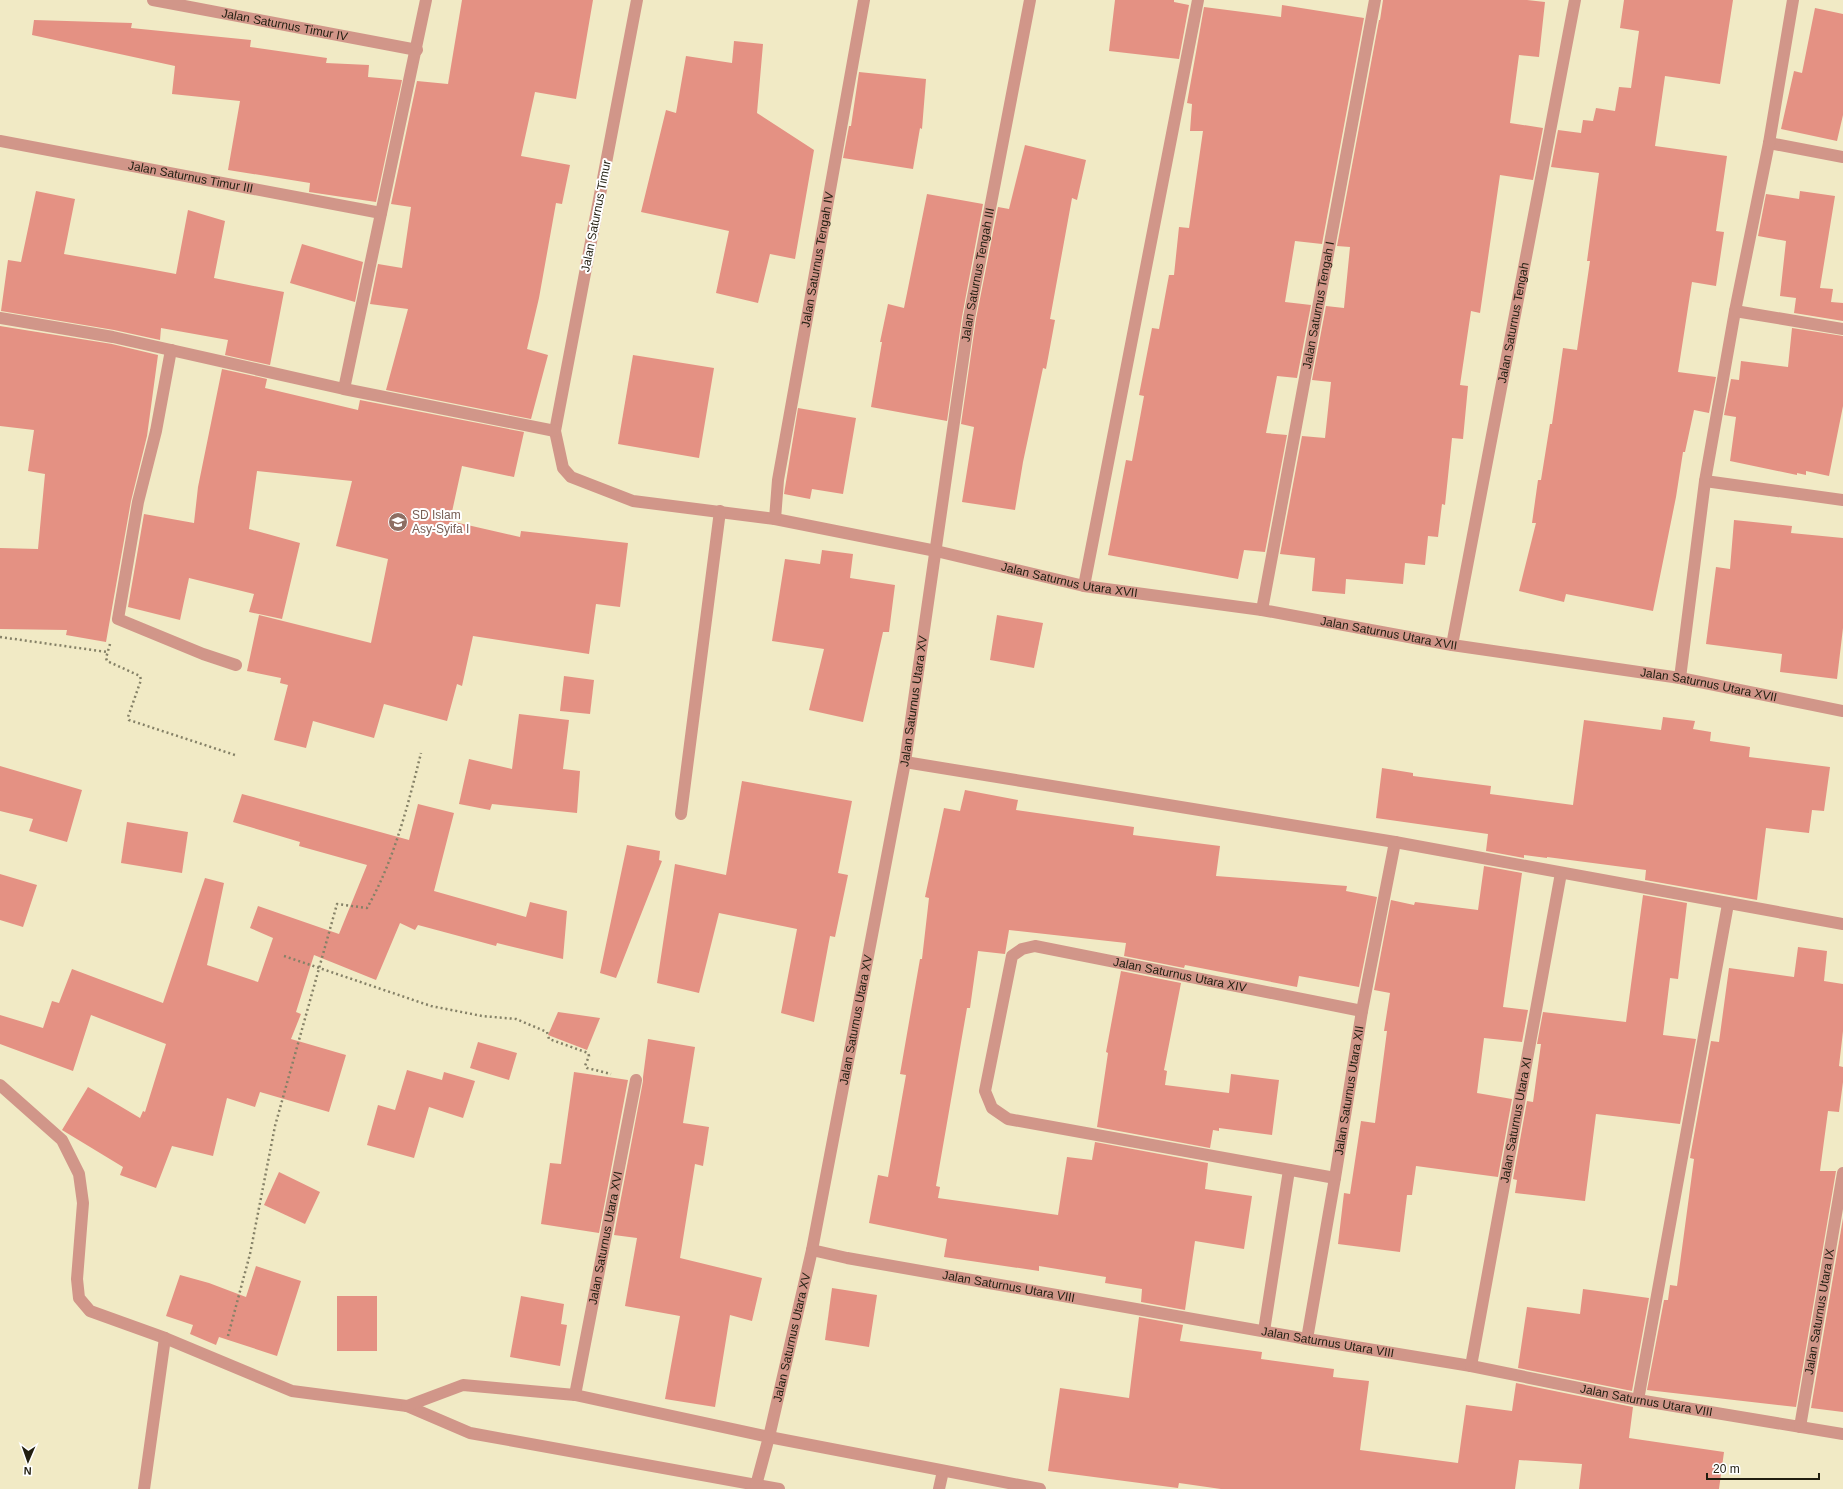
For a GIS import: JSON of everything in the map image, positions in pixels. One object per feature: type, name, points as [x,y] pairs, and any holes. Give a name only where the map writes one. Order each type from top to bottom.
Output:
[{"type":"street","name":"Jalan Saturnus Timur IV","points":[[153,0],[417,50]]},
{"type":"street","points":[[344,389],[417,50],[426,0]]},
{"type":"street","name":"Jalan Saturnus Timur","points":[[555,431],[636,0]]},
{"type":"street","name":"Jalan Saturnus Tengah IV","points":[[775,519],[778,480],[864,0]]},
{"type":"street","name":"Jalan Saturnus Tengah III","points":[[936,551],[969,318],[1030,0]]},
{"type":"street","points":[[1084,586],[1198,0]]},
{"type":"street","name":"Jalan Saturnus Tengah I","points":[[1262,610],[1375,0]]},
{"type":"street","name":"Jalan Saturnus Tengah","points":[[1452,645],[1574,0]]},
{"type":"street","points":[[1680,678],[1705,481],[1735,311],[1769,143],[1793,0]]},
{"type":"street","name":"Jalan Saturnus Timur III","points":[[0,141],[381,213]]},
{"type":"street","points":[[1769,143],[1843,157]]},
{"type":"street","points":[[1735,311],[1843,329]]},
{"type":"street","points":[[0,318],[113,336],[344,389],[555,431]]},
{"type":"street","points":[[172,350],[156,431],[138,502],[118,619],[203,654],[236,665]]},
{"type":"street","name":"Jalan Saturnus Utara XVII","points":[[555,431],[563,468],[571,477],[633,501],[775,519],[936,551],[1084,586],[1262,610],[1452,645],[1680,678],[1843,711]]},
{"type":"street","points":[[1705,481],[1843,500]]},
{"type":"street","points":[[682,814],[720,511]]},
{"type":"street","name":"Jalan Saturnus Utara XV","points":[[756,1487],[812,1250],[905,762],[936,551]]},
{"type":"street","points":[[905,762],[1395,842],[1843,924]]},
{"type":"street","name":"Jalan Saturnus Utara XII","points":[[1307,1339],[1362,1011],[1395,842]]},
{"type":"street","name":"Jalan Saturnus Utara XI","points":[[1471,1366],[1561,873]]},
{"type":"street","points":[[1638,1400],[1728,904]]},
{"type":"street","name":"Jalan Saturnus Utara XIV","points":[[1289,1170],[1008,1119],[992,1108],[985,1091],[1012,956],[1022,949],[1034,946],[1362,1011]]},
{"type":"street","name":"Jalan Saturnus Utara XVI","points":[[575,1395],[636,1080]]},
{"type":"street","points":[[0,1085],[62,1140],[79,1174],[83,1203],[77,1279],[79,1298],[90,1310],[165,1338],[292,1391],[407,1406],[470,1433],[756,1487],[779,1489]]},
{"type":"street","points":[[1264,1331],[1289,1170],[1335,1178]]},
{"type":"street","name":"Jalan Saturnus Utara IX","points":[[1800,1427],[1843,1173]]},
{"type":"street","name":"Jalan Saturnus Utara VIII","points":[[812,1250],[847,1258],[1307,1339],[1471,1366],[1638,1400],[1843,1434]]},
{"type":"street","points":[[144,1489],[165,1338]]},
{"type":"street","points":[[407,1406],[463,1385],[575,1395],[769,1437],[1040,1489]]},
{"type":"street","points":[[940,1489],[943,1471]]},
{"type":"path","points":[[118,619],[106,658],[107,661],[140,676],[141,680],[128,717],[130,720],[235,755]]},
{"type":"path","points":[[0,637],[107,652]]},
{"type":"path","points":[[221,1361],[250,1254],[275,1126],[318,967],[337,904],[367,908],[376,893],[397,837],[421,753]]},
{"type":"path","points":[[284,956],[431,1006],[482,1016],[516,1019],[547,1032],[549,1039],[588,1054],[589,1056],[585,1066],[587,1068],[636,1080]]},
{"type":"building","points":[[462,0],[593,0],[576,99],[535,92],[521,156],[570,165],[562,204],[556,203],[539,298],[527,349],[548,355],[531,419],[386,390],[408,309],[370,304],[378,264],[402,268],[411,207],[391,204],[417,81],[448,84]]},
{"type":"building","points":[[1115,0],[1174,0],[1174,2],[1189,5],[1179,59],[1109,51]]},
{"type":"building","points":[[1383,0],[1527,0],[1545,2],[1539,57],[1519,55],[1510,123],[1543,128],[1533,180],[1500,175],[1480,313],[1471,311],[1460,385],[1468,386],[1463,439],[1452,438],[1445,505],[1442,504],[1438,537],[1428,536],[1425,565],[1405,563],[1403,584],[1346,579],[1345,594],[1312,591],[1315,558],[1280,554],[1302,436],[1325,438],[1331,382],[1312,380],[1326,306],[1344,308],[1350,247],[1337,246]]},
{"type":"building","points":[[1624,0],[1733,0],[1720,84],[1665,76],[1655,146],[1727,156],[1716,231],[1724,232],[1716,286],[1692,282],[1678,372],[1716,377],[1709,413],[1694,410],[1685,452],[1683,452],[1676,497],[1653,611],[1566,594],[1564,602],[1519,591],[1536,523],[1532,523],[1538,480],[1541,480],[1550,424],[1552,424],[1563,348],[1577,350],[1590,261],[1587,261],[1599,173],[1551,167],[1558,130],[1581,133],[1583,120],[1593,121],[1596,108],[1615,111],[1619,87],[1631,88],[1639,31],[1620,28]]},
{"type":"building","points":[[1282,5],[1364,18],[1322,244],[1295,241],[1285,302],[1311,305],[1297,378],[1277,376],[1266,433],[1287,435],[1265,552],[1244,550],[1238,579],[1108,555],[1126,460],[1132,461],[1144,396],[1139,395],[1152,328],[1159,329],[1169,275],[1174,275],[1179,227],[1189,228],[1203,131],[1190,131],[1192,104],[1187,103],[1204,7],[1281,17]]},
{"type":"building","points":[[1815,8],[1843,14],[1843,115],[1837,141],[1781,129],[1794,71],[1802,73]]},
{"type":"building","points":[[34,20],[132,23],[131,28],[251,40],[250,47],[327,58],[326,63],[369,65],[368,77],[402,80],[376,202],[309,192],[310,183],[228,170],[240,101],[172,94],[175,66],[32,35]]},
{"type":"building","points":[[734,41],[763,44],[757,113],[814,150],[795,259],[770,254],[758,303],[716,293],[729,231],[641,212],[666,110],[676,113],[686,56],[732,63]]},
{"type":"building","points":[[859,72],[926,79],[922,129],[920,128],[913,169],[843,158],[849,126],[851,126]]},
{"type":"building","points":[[1025,145],[1086,160],[1077,200],[1072,198],[1050,319],[1055,320],[1046,369],[1043,368],[1023,462],[1015,510],[962,502],[974,427],[961,424],[976,319],[998,207],[1009,209]]},
{"type":"building","points":[[36,191],[75,199],[64,254],[176,274],[188,210],[225,221],[214,278],[284,292],[270,365],[225,355],[228,340],[161,328],[160,340],[114,330],[1,311],[8,260],[21,262]]},
{"type":"building","points":[[1800,191],[1835,196],[1820,288],[1833,289],[1831,302],[1843,303],[1843,321],[1794,313],[1796,298],[1780,296],[1786,241],[1758,236],[1766,194],[1799,199]]},
{"type":"building","points":[[927,194],[983,204],[962,317],[947,421],[871,407],[882,342],[880,342],[888,304],[904,308]]},
{"type":"building","points":[[302,244],[363,262],[355,302],[290,283]]},
{"type":"building","points":[[0,326],[112,344],[158,355],[147,436],[131,501],[106,642],[66,635],[67,630],[0,629],[0,548],[38,549],[45,474],[28,471],[34,430],[0,426]]},
{"type":"building","points":[[1792,328],[1843,336],[1843,406],[1829,476],[1806,471],[1806,475],[1797,473],[1797,475],[1730,461],[1736,417],[1724,415],[1731,379],[1739,380],[1741,361],[1788,367]]},
{"type":"building","points":[[633,355],[714,368],[699,458],[618,444]]},
{"type":"building","points":[[222,369],[267,379],[265,388],[358,410],[360,400],[524,432],[514,477],[462,466],[450,521],[520,537],[521,531],[628,543],[620,607],[596,604],[589,654],[473,636],[462,686],[457,684],[447,721],[384,704],[374,738],[313,721],[306,748],[274,740],[288,685],[280,683],[281,678],[247,671],[259,615],[371,643],[388,559],[336,546],[352,481],[257,471],[249,529],[300,543],[282,619],[249,612],[254,594],[189,578],[180,620],[128,607],[144,514],[194,523],[198,487]]},
{"type":"building","points":[[798,408],[856,418],[843,494],[812,489],[810,499],[784,494]]},
{"type":"building","points":[[1734,520],[1792,526],[1791,533],[1843,538],[1843,628],[1837,679],[1780,672],[1782,654],[1706,644],[1716,567],[1730,569]]},
{"type":"building","points":[[822,550],[853,554],[850,578],[895,585],[889,632],[883,632],[863,722],[809,710],[824,649],[772,641],[785,559],[820,564]]},
{"type":"building","points":[[997,615],[1043,623],[1034,668],[990,660]]},
{"type":"building","points":[[564,676],[594,680],[590,714],[560,711]]},
{"type":"building","points":[[519,714],[569,720],[563,769],[580,771],[577,813],[492,804],[490,810],[459,804],[469,759],[512,769]]},
{"type":"building","points":[[1663,717],[1695,721],[1693,729],[1711,732],[1710,741],[1750,747],[1749,757],[1830,767],[1824,811],[1812,810],[1809,833],[1766,828],[1757,900],[1645,880],[1646,870],[1547,857],[1524,855],[1524,858],[1486,851],[1488,834],[1376,818],[1382,768],[1413,773],[1413,776],[1491,786],[1490,794],[1573,805],[1584,720],[1661,730]]},
{"type":"building","points":[[0,766],[82,790],[67,842],[29,831],[33,819],[0,811]]},
{"type":"building","points":[[742,781],[852,801],[838,873],[848,875],[835,937],[830,936],[814,1022],[781,1013],[797,929],[719,913],[699,993],[657,983],[675,864],[726,875]]},
{"type":"building","points":[[965,790],[1018,800],[1016,810],[1134,827],[1133,835],[1220,846],[1216,876],[1347,886],[1346,891],[1377,897],[1359,987],[1299,976],[1297,987],[1185,965],[1184,968],[1124,956],[1126,943],[1009,930],[1005,954],[978,951],[970,1008],[967,1008],[936,1186],[940,1187],[938,1198],[1058,1215],[1067,1157],[1092,1160],[1095,1142],[1208,1163],[1205,1189],[1252,1196],[1244,1249],[1195,1241],[1185,1310],[1141,1302],[1142,1289],[1105,1283],[1106,1277],[1039,1266],[1039,1271],[944,1257],[947,1239],[869,1223],[878,1175],[888,1177],[906,1075],[900,1074],[920,959],[922,959],[929,898],[925,897],[944,808],[960,811]]},
{"type":"building","points":[[242,794],[409,840],[418,804],[454,813],[434,891],[526,917],[530,902],[567,911],[563,959],[497,943],[496,946],[418,925],[415,930],[400,923],[376,980],[314,955],[296,1012],[301,1014],[291,1039],[346,1055],[329,1112],[260,1092],[255,1107],[227,1098],[213,1156],[172,1146],[156,1188],[120,1175],[123,1167],[62,1130],[88,1087],[140,1118],[143,1111],[145,1112],[166,1044],[91,1015],[73,1071],[0,1044],[0,1015],[43,1028],[52,1001],[59,1003],[72,969],[163,1003],[205,878],[224,883],[207,965],[258,982],[273,938],[250,928],[258,906],[339,934],[367,865],[299,846],[300,842],[233,822]]},
{"type":"building","points":[[127,822],[188,832],[182,873],[121,863]]},
{"type":"building","points":[[627,845],[660,851],[659,860],[662,861],[616,978],[600,973]]},
{"type":"building","points":[[1484,866],[1522,873],[1503,1007],[1528,1010],[1522,1042],[1484,1038],[1477,1093],[1512,1099],[1498,1177],[1416,1166],[1412,1195],[1407,1195],[1400,1252],[1338,1244],[1344,1193],[1350,1194],[1361,1121],[1375,1123],[1387,1031],[1384,1031],[1390,993],[1374,990],[1391,900],[1414,905],[1415,902],[1478,910]]},
{"type":"building","points":[[0,874],[37,885],[23,927],[0,920]]},
{"type":"building","points":[[1643,895],[1687,903],[1678,979],[1670,978],[1663,1035],[1696,1039],[1680,1124],[1596,1114],[1585,1201],[1515,1193],[1517,1180],[1513,1179],[1527,1101],[1533,1102],[1541,1044],[1537,1044],[1543,1012],[1626,1022]]},
{"type":"building","points":[[1798,947],[1827,951],[1824,981],[1843,984],[1843,1031],[1839,1066],[1843,1067],[1843,1082],[1839,1112],[1828,1111],[1820,1171],[1836,1171],[1796,1407],[1647,1390],[1664,1300],[1668,1300],[1670,1285],[1677,1286],[1694,1159],[1690,1158],[1711,1041],[1719,1042],[1729,968],[1794,977]]},
{"type":"building","points":[[1121,971],[1181,983],[1164,1070],[1167,1071],[1165,1085],[1229,1093],[1231,1074],[1279,1080],[1272,1135],[1219,1128],[1219,1131],[1213,1130],[1210,1148],[1097,1127],[1108,1053],[1106,1052]]},
{"type":"building","points":[[558,1012],[600,1018],[587,1050],[548,1035]]},
{"type":"building","points":[[648,1039],[695,1047],[683,1123],[709,1127],[703,1166],[695,1164],[680,1258],[762,1278],[752,1321],[730,1315],[715,1407],[665,1399],[680,1316],[625,1306],[637,1238],[614,1235],[643,1081]]},
{"type":"building","points":[[478,1042],[517,1053],[509,1080],[470,1068]]},
{"type":"building","points":[[407,1070],[442,1080],[444,1072],[475,1081],[463,1118],[429,1107],[414,1158],[367,1145],[378,1105],[395,1110]]},
{"type":"building","points":[[574,1072],[628,1080],[599,1233],[541,1224],[550,1163],[561,1164]]},
{"type":"building","points":[[279,1172],[320,1192],[305,1224],[264,1205]]},
{"type":"building","points":[[1843,1218],[1843,1412],[1811,1408]]},
{"type":"building","points":[[256,1266],[301,1281],[277,1356],[219,1337],[216,1345],[190,1334],[193,1325],[166,1316],[180,1275],[209,1283],[246,1297]]},
{"type":"building","points":[[832,1288],[877,1295],[869,1347],[825,1340]]},
{"type":"building","points":[[1583,1289],[1649,1298],[1632,1391],[1518,1368],[1527,1307],[1580,1314]]},
{"type":"building","points":[[337,1296],[377,1296],[377,1351],[337,1351]]},
{"type":"building","points":[[521,1296],[564,1304],[561,1324],[567,1325],[560,1366],[510,1357]]},
{"type":"building","points":[[1139,1317],[1183,1325],[1180,1341],[1262,1352],[1261,1359],[1334,1369],[1333,1377],[1369,1381],[1360,1450],[1458,1463],[1466,1405],[1512,1411],[1516,1383],[1633,1407],[1629,1438],[1724,1452],[1719,1489],[1579,1489],[1582,1464],[1519,1460],[1515,1489],[1221,1489],[1179,1483],[1178,1488],[1048,1471],[1060,1388],[1129,1398]]},
{"type":"place","name":"SD Islam Asy-Syifa I","points":[[398,522]]}]
